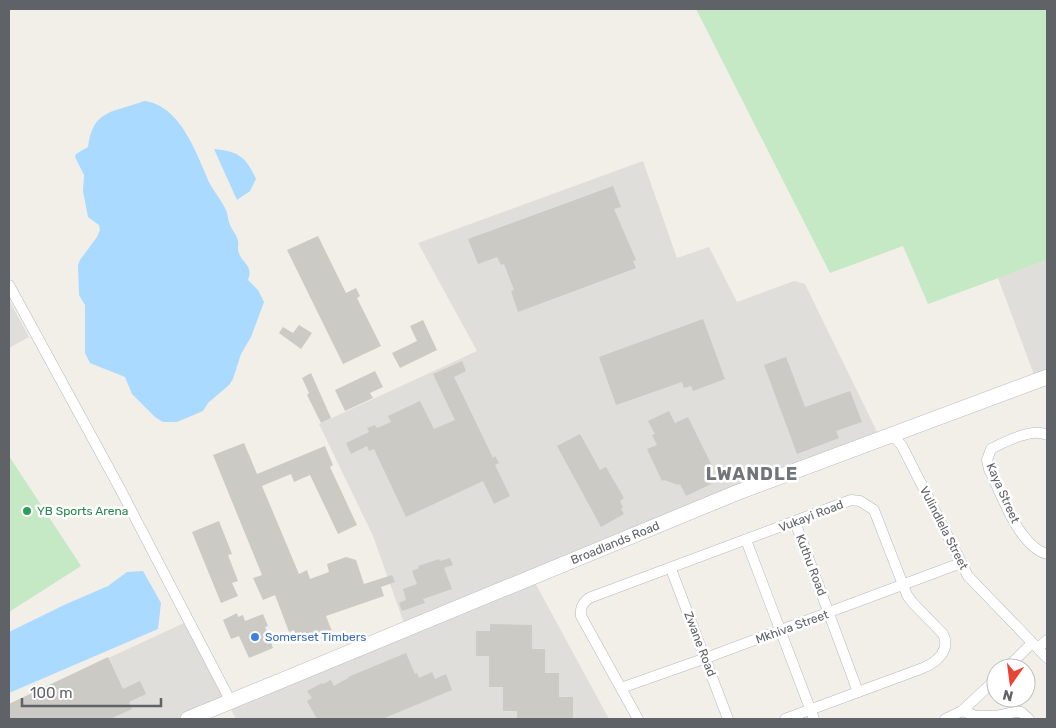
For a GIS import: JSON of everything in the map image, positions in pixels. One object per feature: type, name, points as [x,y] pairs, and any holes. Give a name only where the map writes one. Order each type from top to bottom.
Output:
[{"type":"main road","name":"Broadlands Road","points":[[188,719],[230,700],[736,493],[1047,378]]},
{"type":"street","points":[[9,285],[118,485],[230,700]]},
{"type":"street","name":"Kaya Street","points":[[1047,435],[1042,432],[1032,433],[999,445],[991,449],[987,460],[1018,528],[1034,548],[1047,554]]},
{"type":"street","name":"Vulindlela Street","points":[[892,434],[902,446],[961,563],[974,583],[1047,658]]},
{"type":"street","name":"Vukayi Road","points":[[638,719],[581,616],[581,606],[589,598],[671,569],[851,500],[860,501],[868,505],[878,516],[912,602],[943,634],[946,640],[945,650],[930,665],[858,692],[812,715],[785,719]]},
{"type":"street","name":"Kuthu Road","points":[[795,522],[858,692]]},
{"type":"street","points":[[746,540],[782,630],[812,715]]},
{"type":"street","name":"Mkhiva Street","points":[[621,688],[830,613],[961,563]]},
{"type":"street","name":"Zwane Road","points":[[671,569],[728,719]]},
{"type":"street","points":[[1019,658],[1035,645],[1047,640]]},
{"type":"street","points":[[945,719],[962,712],[986,689]]},
{"type":"street","points":[[962,712],[976,716],[996,716],[1021,712],[1029,719]]},
{"type":"shaded area","points":[[643,161],[677,258],[709,247],[737,302],[794,281],[805,284],[881,440],[533,579],[609,719],[236,719],[227,702],[406,629],[373,536],[319,424],[477,351],[418,243]]},
{"type":"shaded area","points":[[1047,260],[1047,379],[1037,383],[998,278]]},
{"type":"shaded area","points":[[9,300],[29,337],[9,348]]},
{"type":"shaded area","points":[[184,623],[227,702],[189,719],[9,719],[9,704]]},
{"type":"green space","points":[[696,9],[1047,9],[1047,260],[928,304],[903,246],[830,273]]},
{"type":"green space","name":"YB Sports Arena","points":[[9,456],[81,566],[9,612]]},
{"type":"water","points":[[144,101],[157,105],[168,112],[178,121],[186,133],[210,184],[226,210],[230,225],[238,240],[238,250],[248,267],[248,280],[258,290],[264,302],[251,337],[241,354],[233,379],[229,385],[208,403],[203,411],[177,422],[163,422],[155,417],[132,394],[125,377],[90,363],[85,353],[85,305],[79,295],[78,265],[100,230],[99,225],[88,217],[83,191],[84,175],[75,157],[76,154],[88,147],[91,134],[100,118]]},
{"type":"water","points":[[214,149],[229,151],[240,156],[249,165],[256,179],[250,191],[237,200]]},
{"type":"water","points":[[143,571],[161,603],[158,629],[9,693],[9,632],[108,586],[127,572]]},
{"type":"building","points":[[613,186],[621,207],[614,209],[636,260],[633,261],[636,268],[518,312],[511,291],[514,290],[504,264],[501,265],[497,257],[478,264],[468,239]]},
{"type":"building","points":[[318,236],[346,293],[356,288],[360,296],[357,298],[381,346],[343,364],[287,250]]},
{"type":"building","points":[[703,319],[725,379],[693,391],[691,386],[684,388],[682,382],[616,405],[599,357]]},
{"type":"building","points":[[423,320],[437,350],[400,368],[392,353],[417,341],[410,326]]},
{"type":"building","points":[[299,325],[312,333],[301,349],[279,333],[283,327],[293,333]]},
{"type":"building","points":[[786,357],[805,407],[850,391],[862,422],[836,431],[839,438],[797,454],[764,365]]},
{"type":"building","points":[[462,361],[466,371],[454,377],[493,458],[495,456],[499,463],[495,465],[510,496],[494,504],[483,481],[406,517],[374,449],[369,451],[367,446],[351,454],[346,443],[369,432],[367,428],[375,425],[377,428],[391,422],[388,416],[420,401],[434,429],[455,420],[433,374]]},
{"type":"building","points":[[375,371],[383,387],[370,393],[373,398],[345,411],[335,390]]},
{"type":"building","points":[[311,373],[331,418],[321,423],[307,395],[309,393],[302,378]]},
{"type":"building","points":[[669,411],[675,423],[688,417],[713,468],[705,472],[711,484],[686,496],[680,484],[662,481],[647,449],[657,445],[652,435],[655,434],[648,421]]},
{"type":"building","points":[[580,434],[600,470],[606,467],[624,498],[620,501],[624,514],[601,527],[557,446]]},
{"type":"building","points":[[244,443],[257,474],[325,446],[333,465],[330,467],[357,525],[338,534],[310,475],[294,482],[291,474],[262,486],[299,574],[307,570],[310,579],[329,572],[327,564],[346,557],[356,560],[364,584],[392,575],[395,582],[381,587],[384,596],[326,616],[335,639],[327,642],[323,632],[299,642],[294,630],[289,632],[275,595],[263,600],[253,578],[262,575],[213,455]]},
{"type":"building","points":[[219,521],[232,554],[228,555],[238,581],[232,583],[238,596],[221,603],[192,532]]},
{"type":"building","points":[[450,558],[453,565],[444,568],[452,589],[423,599],[425,603],[402,611],[399,603],[406,600],[403,589],[417,584],[412,571],[419,568],[418,566],[439,559],[440,561]]},
{"type":"building","name":"Somerset Timbers","points":[[237,613],[238,617],[243,615],[245,621],[263,614],[268,626],[265,627],[273,648],[249,658],[239,636],[231,639],[223,620]]},
{"type":"building","points":[[490,624],[532,625],[532,649],[545,649],[545,673],[559,673],[559,697],[573,697],[573,719],[517,719],[517,711],[503,711],[503,687],[489,687],[489,656],[476,656],[476,631],[490,631]]},
{"type":"building","points":[[406,653],[415,674],[417,673],[419,678],[432,672],[435,679],[446,674],[452,690],[382,719],[317,719],[307,701],[312,698],[307,691],[331,680],[334,686],[348,677]]},
{"type":"building","points":[[108,657],[123,689],[140,681],[146,694],[129,702],[132,709],[110,719],[9,719],[9,704]]},
{"type":"place","name":"YB Sports Arena","points":[[27,511]]},
{"type":"place","name":"Somerset Timbers","points":[[255,637]]},
{"type":"district","name":"LWANDLE","points":[[752,474]]}]
